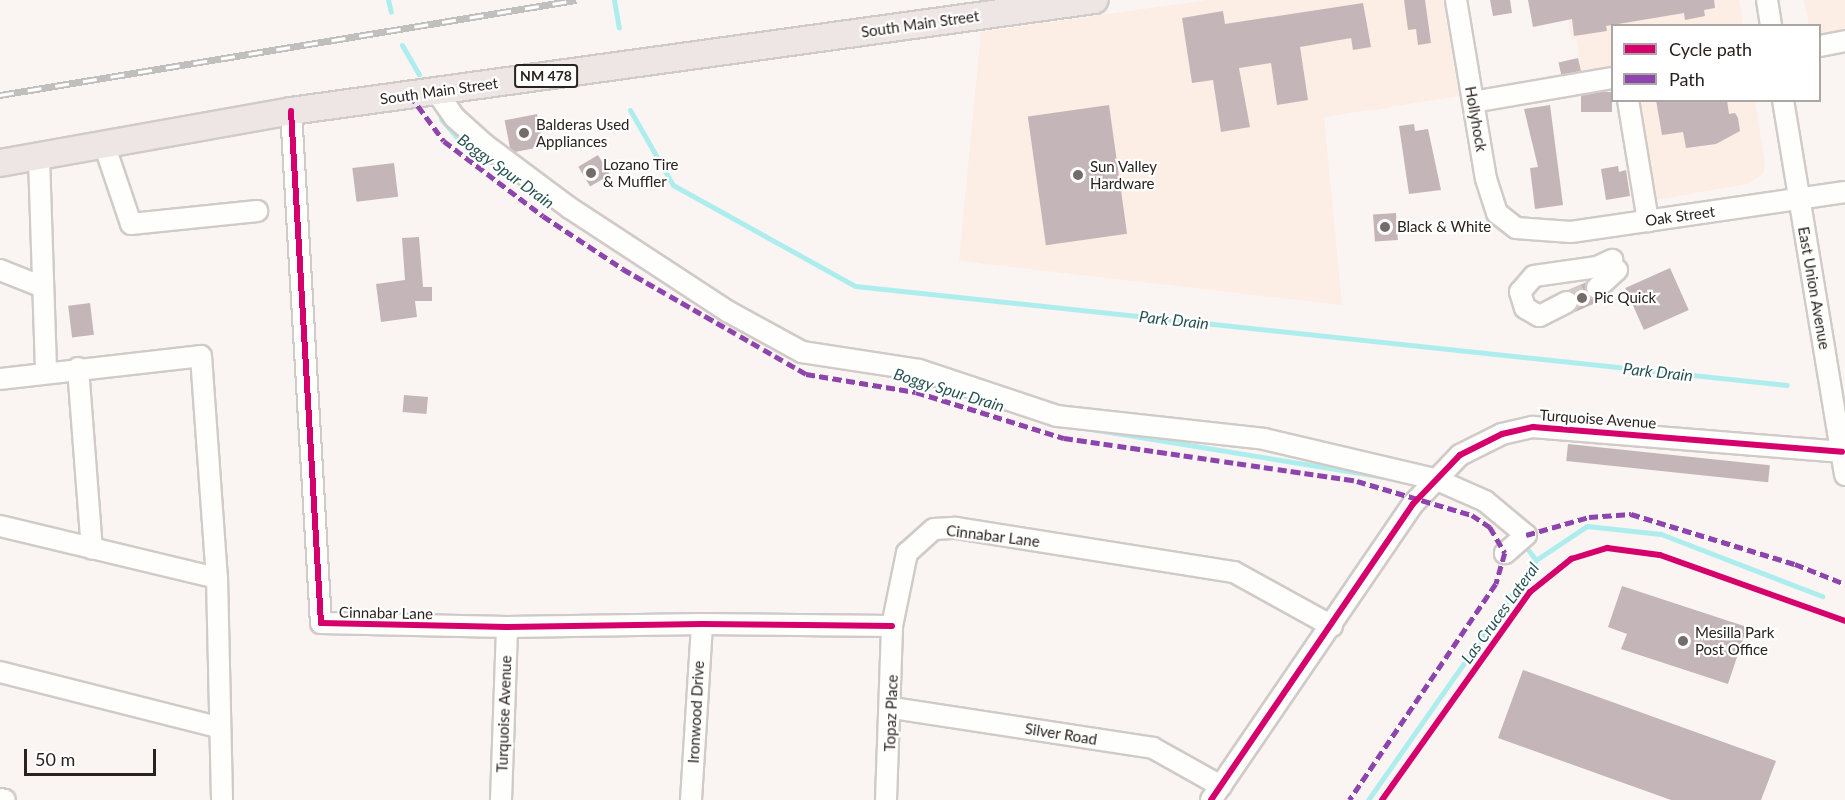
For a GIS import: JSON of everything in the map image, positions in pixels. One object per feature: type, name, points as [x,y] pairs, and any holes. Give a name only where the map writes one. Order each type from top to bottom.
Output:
[{"type":"main road","name":"South Main Street","points":[[0,163],[105,147],[291,111],[1094,0]]},
{"type":"street","name":"Hollyhock","points":[[1455,0],[1486,179],[1497,213],[1516,228]]},
{"type":"street","points":[[1767,0],[1771,24]]},
{"type":"street","points":[[1821,46],[1845,41]]},
{"type":"street","points":[[1473,102],[1611,78]]},
{"type":"street","points":[[436,92],[454,117],[484,144],[570,208],[729,312],[802,352],[919,370],[1057,416],[1264,439],[1435,479],[1485,501],[1526,535],[1504,553]]},
{"type":"street","points":[[1628,102],[1648,221]]},
{"type":"street","name":"East Union Avenue","points":[[1783,102],[1845,475]]},
{"type":"street","name":"Cinnabar Lane","points":[[291,111],[321,623],[507,627],[702,624],[892,626],[907,553],[934,529],[956,528],[1234,572],[1332,626]]},
{"type":"street","points":[[105,147],[130,224],[257,212]]},
{"type":"street","points":[[39,158],[46,373]]},
{"type":"street","name":"Oak Street","points":[[1516,228],[1571,232],[1845,192]]},
{"type":"street","points":[[1567,302],[1539,316],[1525,308],[1520,292],[1534,276],[1614,265],[1597,288]]},
{"type":"street","points":[[0,270],[43,287]]},
{"type":"street","points":[[0,379],[78,368],[201,356],[217,578],[218,727],[222,800]]},
{"type":"street","points":[[78,368],[92,548]]},
{"type":"street","name":"Turquoise Avenue","points":[[1216,793],[1413,504],[1460,455],[1502,434],[1533,427],[1842,452]]},
{"type":"street","points":[[0,525],[217,578]]},
{"type":"street","name":"Ironwood Drive","points":[[691,800],[702,624]]},
{"type":"street","name":"Topaz Place","points":[[886,800],[892,708],[892,626]]},
{"type":"street","name":"Turquoise Avenue","points":[[501,800],[507,627]]},
{"type":"street","points":[[0,672],[218,727]]},
{"type":"street","name":"Silver Road","points":[[892,708],[1153,748],[1216,793]]},
{"type":"street","points":[[0,799],[5,800]]},
{"type":"shaded area","points":[[1207,0],[1443,0],[1459,96],[1324,117],[1342,305],[959,261],[981,32]]},
{"type":"shaded area","points":[[1565,0],[1739,0],[1743,24],[1611,24],[1611,83],[1583,87],[1577,39],[1571,40]]},
{"type":"shaded area","points":[[1804,0],[1845,0],[1845,32],[1821,36],[1821,24],[1809,24]]},
{"type":"shaded area","points":[[1388,84],[1392,107],[1372,111],[1364,88]]},
{"type":"shaded area","points":[[1639,102],[1755,102],[1765,163],[1763,174],[1747,184],[1655,200]]},
{"type":"building","points":[[1404,0],[1425,0],[1431,43],[1418,45],[1416,29],[1408,30]]},
{"type":"building","points":[[1490,0],[1510,0],[1512,13],[1493,16]]},
{"type":"building","points":[[1528,0],[1714,0],[1715,8],[1704,10],[1705,16],[1685,20],[1684,13],[1611,24],[1606,26],[1607,31],[1574,36],[1572,19],[1533,27]]},
{"type":"building","points":[[1363,3],[1371,47],[1353,50],[1351,38],[1300,47],[1308,100],[1277,105],[1271,63],[1239,68],[1250,127],[1221,132],[1213,80],[1192,83],[1182,18],[1223,11],[1225,24]]},
{"type":"building","points":[[1578,58],[1581,71],[1561,75],[1559,62]]},
{"type":"building","points":[[1581,92],[1611,92],[1612,112],[1581,112]]},
{"type":"building","points":[[1656,102],[1727,102],[1729,114],[1735,113],[1738,118],[1740,131],[1716,144],[1686,148],[1683,132],[1662,135]]},
{"type":"building","name":"Sun Valley Hardware","points":[[1109,105],[1127,234],[1046,245],[1028,116]]},
{"type":"building","points":[[1550,105],[1563,205],[1535,209],[1530,168],[1538,167],[1524,109]]},
{"type":"building","name":"Balderas Used Appliances","points":[[537,114],[543,146],[511,153],[505,120]]},
{"type":"building","points":[[1414,124],[1415,131],[1428,129],[1441,190],[1409,194],[1399,126]]},
{"type":"building","name":"Lozano Tire & Muffler","points":[[598,155],[610,175],[590,187],[578,167]]},
{"type":"building","points":[[394,163],[398,197],[356,202],[352,168]]},
{"type":"building","points":[[1618,166],[1619,172],[1626,170],[1630,196],[1606,200],[1601,169]]},
{"type":"building","name":"Black & White","points":[[1396,213],[1398,240],[1375,242],[1373,215]]},
{"type":"building","points":[[419,237],[423,287],[432,287],[432,301],[415,301],[417,317],[381,322],[376,284],[405,280],[402,238]]},
{"type":"building","name":"Pic Quick","points":[[1670,268],[1689,310],[1644,330],[1625,288]]},
{"type":"building","points":[[1587,282],[1588,296],[1600,301],[1575,312],[1578,297],[1568,290]]},
{"type":"building","points":[[90,303],[94,335],[72,337],[68,306]]},
{"type":"building","points":[[404,395],[428,397],[426,414],[403,412]]},
{"type":"building","points":[[1568,444],[1770,465],[1768,482],[1566,461]]},
{"type":"building","name":"Mesilla Park Post Office","points":[[1622,586],[1747,627],[1728,684],[1621,649],[1627,634],[1608,627]]},
{"type":"building","points":[[1523,670],[1776,761],[1761,800],[1671,800],[1498,738]]},
{"type":"waterway","name":"Boggy Spur Drain","points":[[388,0],[391,12]]},
{"type":"waterway","name":"Park Drain","points":[[614,0],[619,28]]},
{"type":"waterway","name":"Boggy Spur Drain","points":[[402,45],[419,75]]},
{"type":"waterway","name":"Park Drain","points":[[630,110],[673,185],[855,286],[1787,385]]},
{"type":"waterway","name":"Boggy Spur Drain","points":[[441,119],[460,141],[510,175]]},
{"type":"waterway","name":"Boggy Spur Drain","points":[[631,259],[658,277]]},
{"type":"waterway","name":"Boggy Spur Drain","points":[[1091,429],[1383,477]]},
{"type":"waterway","name":"Las Cruces Lateral","points":[[1368,800],[1536,560],[1587,526],[1661,534],[1822,596]]},
{"type":"waterway","name":"Boggy Spur Drain","points":[[1529,551],[1536,560]]},
{"type":"tunnel","points":[[1567,302],[1597,288]]},
{"type":"railway","points":[[0,95],[576,0]]},
{"type":"marked path","points":[[410,95],[444,141],[543,216],[623,269],[806,374],[916,392],[1064,438],[1357,481],[1472,515],[1490,527],[1505,553],[1496,584],[1350,800]]},
{"type":"marked path","points":[[1526,535],[1589,517],[1631,514],[1795,564],[1845,584]]},
{"type":"cycle path","points":[[291,111],[321,623],[507,627],[702,624],[892,626]]},
{"type":"cycle path","points":[[1211,800],[1413,504],[1460,455],[1502,434],[1533,427],[1842,452]]},
{"type":"cycle path","points":[[1382,800],[1530,592],[1571,559],[1607,548],[1660,555],[1845,621]]},
{"type":"place","name":"Balderas Used Appliances","points":[[524,133]]},
{"type":"place","name":"Lozano Tire & Muffler","points":[[591,173]]},
{"type":"place","name":"Sun Valley Hardware","points":[[1078,175]]},
{"type":"place","name":"Black & White","points":[[1385,227]]},
{"type":"place","name":"Pic Quick","points":[[1582,298]]},
{"type":"place","name":"Mesilla Park Post Office","points":[[1683,641]]}]
